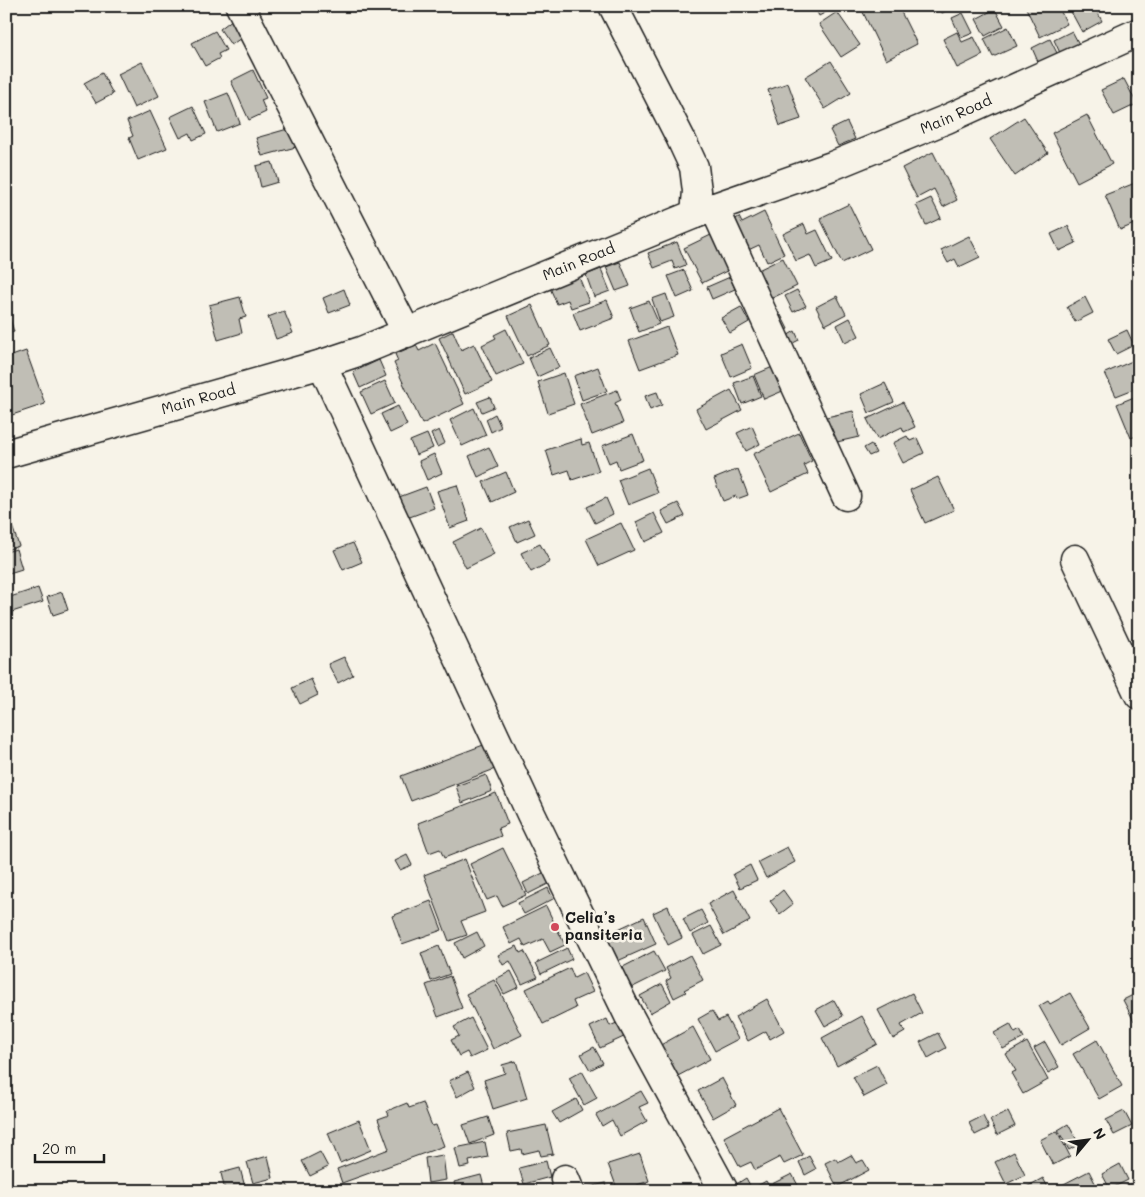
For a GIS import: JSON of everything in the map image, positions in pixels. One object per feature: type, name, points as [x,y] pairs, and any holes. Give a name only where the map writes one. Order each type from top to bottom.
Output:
[{"type":"street","points":[[240,6],[407,333]]},
{"type":"street","points":[[613,6],[682,139],[694,167],[697,191],[704,210],[846,496]]},
{"type":"street","name":"Main Road","points":[[6,454],[322,364],[361,351],[704,210],[850,159],[1002,95],[1139,32]]},
{"type":"street","points":[[322,364],[539,832],[628,1014],[724,1191]]},
{"type":"street","points":[[1075,559],[1139,694]]},
{"type":"building","points":[[814,6],[837,6],[819,16]]},
{"type":"building","points":[[860,6],[898,6],[917,44],[886,60]]},
{"type":"building","points":[[939,6],[955,6],[942,13]]},
{"type":"building","points":[[1025,6],[1058,6],[1067,24],[1040,37]]},
{"type":"building","points":[[1068,6],[1094,6],[1102,21],[1082,32]]},
{"type":"building","points":[[995,9],[1004,26],[985,36],[976,19]]},
{"type":"building","points":[[837,12],[860,45],[841,57],[819,24]]},
{"type":"building","points":[[963,13],[973,33],[961,38],[952,18]]},
{"type":"building","points":[[233,19],[244,36],[231,45],[220,29]]},
{"type":"building","points":[[1008,27],[1017,46],[993,57],[984,39]]},
{"type":"building","points":[[215,31],[226,50],[218,54],[220,58],[205,66],[192,43]]},
{"type":"building","points":[[1072,31],[1080,46],[1061,55],[1054,40]]},
{"type":"building","points":[[957,32],[962,42],[974,37],[983,55],[957,68],[943,39]]},
{"type":"building","points":[[1050,39],[1058,55],[1039,64],[1032,48]]},
{"type":"building","points":[[831,61],[851,93],[825,109],[805,77]]},
{"type":"building","points":[[142,62],[159,96],[134,108],[118,74]]},
{"type":"building","points":[[253,70],[266,98],[261,100],[266,112],[249,120],[231,81]]},
{"type":"building","points":[[102,73],[113,94],[96,103],[84,83]]},
{"type":"building","points":[[1124,79],[1137,104],[1114,115],[1101,90]]},
{"type":"building","points":[[788,83],[801,119],[780,126],[768,90]]},
{"type":"building","points":[[228,93],[240,123],[217,132],[205,102]]},
{"type":"building","points":[[193,106],[206,134],[193,140],[190,133],[180,138],[170,117]]},
{"type":"building","points":[[150,111],[167,148],[138,160],[129,138],[133,136],[127,121]]},
{"type":"building","points":[[1087,115],[1112,164],[1077,182],[1052,133]]},
{"type":"building","points":[[1024,117],[1048,153],[1015,176],[990,139]]},
{"type":"building","points":[[847,122],[855,139],[838,146],[830,130]]},
{"type":"building","points":[[291,128],[296,147],[262,156],[256,138]]},
{"type":"building","points":[[933,152],[957,200],[943,207],[934,189],[917,198],[902,168]]},
{"type":"building","points":[[272,162],[278,182],[261,187],[256,166]]},
{"type":"building","points":[[1135,183],[1139,193],[1139,222],[1120,230],[1105,195]]},
{"type":"building","points":[[931,198],[941,218],[926,225],[916,205]]},
{"type":"building","points":[[849,204],[871,249],[842,263],[820,218]]},
{"type":"building","points":[[764,212],[784,254],[767,262],[759,245],[744,252],[730,222],[739,217],[742,223]]},
{"type":"building","points":[[804,224],[808,234],[817,230],[832,261],[816,268],[810,255],[796,261],[783,234]]},
{"type":"building","points":[[1068,226],[1076,243],[1059,251],[1051,234]]},
{"type":"building","points":[[715,233],[733,268],[702,283],[684,248]]},
{"type":"building","points":[[969,236],[980,257],[959,267],[955,259],[948,263],[941,250]]},
{"type":"building","points":[[677,242],[686,265],[675,269],[672,261],[654,268],[648,253]]},
{"type":"building","points":[[783,258],[797,286],[764,302],[750,274]]},
{"type":"building","points":[[620,262],[630,286],[616,291],[606,267]]},
{"type":"building","points":[[601,269],[610,291],[594,297],[586,275]]},
{"type":"building","points":[[684,270],[693,291],[677,298],[668,276]]},
{"type":"building","points":[[579,277],[589,302],[571,308],[568,300],[557,304],[550,288]]},
{"type":"building","points":[[730,277],[735,289],[712,299],[707,287]]},
{"type":"building","points":[[344,289],[350,305],[329,313],[323,298]]},
{"type":"building","points":[[797,290],[806,306],[793,312],[785,296]]},
{"type":"building","points":[[666,294],[674,317],[660,322],[652,299]]},
{"type":"building","points":[[837,296],[846,314],[825,325],[816,307]]},
{"type":"building","points":[[240,297],[246,317],[239,319],[242,333],[218,340],[209,305]]},
{"type":"building","points":[[1085,297],[1093,313],[1075,322],[1067,307]]},
{"type":"building","points":[[607,300],[614,318],[580,331],[573,313]]},
{"type":"building","points":[[649,301],[659,324],[639,332],[630,308]]},
{"type":"building","points":[[6,305],[14,332],[6,334]]},
{"type":"building","points":[[532,305],[550,345],[527,356],[508,316]]},
{"type":"building","points":[[741,307],[749,322],[730,333],[721,318]]},
{"type":"building","points":[[284,311],[293,333],[276,339],[268,317]]},
{"type":"building","points":[[781,315],[788,329],[777,334],[771,320]]},
{"type":"building","points":[[850,318],[859,336],[845,343],[837,325]]},
{"type":"building","points":[[667,327],[678,355],[640,369],[629,341]]},
{"type":"building","points":[[506,329],[523,364],[496,376],[482,345],[496,338],[494,335]]},
{"type":"building","points":[[1127,330],[1134,345],[1116,354],[1108,339]]},
{"type":"building","points":[[453,331],[461,350],[474,344],[492,382],[465,394],[439,338]]},
{"type":"building","points":[[795,331],[799,340],[789,345],[785,337]]},
{"type":"building","points":[[435,343],[464,404],[422,424],[394,363],[398,361],[395,354],[416,345],[419,351]]},
{"type":"building","points":[[742,344],[752,368],[731,377],[721,353]]},
{"type":"building","points":[[550,348],[559,367],[537,377],[529,358]]},
{"type":"building","points":[[26,351],[45,404],[6,417],[6,358]]},
{"type":"building","points":[[1139,358],[1139,387],[1116,396],[1105,373]]},
{"type":"building","points":[[379,360],[386,376],[360,388],[353,372]]},
{"type":"building","points":[[775,366],[785,390],[764,399],[754,375]]},
{"type":"building","points":[[598,367],[607,391],[582,400],[574,376]]},
{"type":"building","points":[[564,373],[574,404],[548,413],[538,382]]},
{"type":"building","points":[[753,376],[761,396],[742,404],[734,383]]},
{"type":"building","points":[[385,381],[395,403],[371,414],[361,392]]},
{"type":"building","points":[[885,383],[894,402],[869,413],[861,394]]},
{"type":"building","points":[[617,390],[621,400],[615,403],[623,423],[592,435],[580,404]]},
{"type":"building","points":[[731,390],[742,410],[706,429],[696,409]]},
{"type":"building","points":[[657,392],[662,405],[650,410],[645,396]]},
{"type":"building","points":[[1139,395],[1139,435],[1131,438],[1117,404]]},
{"type":"building","points":[[490,397],[494,407],[482,412],[477,402]]},
{"type":"building","points":[[903,402],[915,427],[904,432],[902,427],[877,439],[867,419]]},
{"type":"building","points":[[398,406],[407,425],[390,433],[381,414]]},
{"type":"building","points":[[474,408],[486,435],[462,446],[450,420]]},
{"type":"building","points":[[853,411],[859,437],[828,444],[822,418]]},
{"type":"building","points":[[495,414],[501,427],[491,432],[486,419]]},
{"type":"building","points":[[752,426],[760,444],[746,451],[737,433]]},
{"type":"building","points":[[439,430],[445,443],[437,447],[431,434]]},
{"type":"building","points":[[799,433],[812,461],[804,465],[808,474],[771,492],[753,454]]},
{"type":"building","points":[[427,434],[433,448],[416,455],[410,441]]},
{"type":"building","points":[[633,434],[643,460],[619,469],[616,460],[609,463],[602,446]]},
{"type":"building","points":[[907,436],[910,441],[917,438],[924,453],[903,463],[893,443]]},
{"type":"building","points":[[581,439],[582,445],[589,443],[599,471],[572,480],[569,470],[554,475],[546,450]]},
{"type":"building","points":[[871,444],[876,453],[869,456],[864,448]]},
{"type":"building","points":[[489,447],[498,467],[478,477],[469,456]]},
{"type":"building","points":[[434,454],[442,473],[427,480],[419,461]]},
{"type":"building","points":[[648,468],[658,493],[628,505],[618,480]]},
{"type":"building","points":[[738,469],[748,495],[737,499],[736,496],[723,501],[714,479]]},
{"type":"building","points":[[506,472],[514,492],[492,502],[483,482]]},
{"type":"building","points":[[938,477],[954,510],[925,523],[910,490]]},
{"type":"building","points":[[457,485],[469,521],[450,528],[437,491]]},
{"type":"building","points":[[426,487],[434,508],[407,518],[399,497]]},
{"type":"building","points":[[606,498],[613,514],[595,523],[587,507]]},
{"type":"building","points":[[678,503],[685,516],[668,524],[661,511]]},
{"type":"building","points":[[6,509],[19,546],[6,550]]},
{"type":"building","points":[[654,513],[664,533],[645,542],[636,522]]},
{"type":"building","points":[[528,519],[535,534],[517,542],[510,527]]},
{"type":"building","points":[[621,523],[634,550],[599,566],[586,539]]},
{"type":"building","points":[[481,528],[494,554],[466,568],[453,542]]},
{"type":"building","points":[[353,543],[362,562],[343,570],[334,550]]},
{"type":"building","points":[[540,544],[550,562],[531,572],[521,553]]},
{"type":"building","points":[[16,549],[22,569],[6,574],[6,552]]},
{"type":"building","points":[[38,588],[43,602],[12,612],[7,598]]},
{"type":"building","points":[[62,592],[68,610],[53,615],[47,597]]},
{"type":"building","points":[[344,657],[353,675],[338,683],[328,664]]},
{"type":"building","points":[[311,679],[318,695],[300,704],[292,688]]},
{"type":"building","points":[[486,744],[495,769],[411,801],[401,776]]},
{"type":"building","points":[[486,775],[492,791],[462,803],[456,786]]},
{"type":"building","points":[[496,793],[508,824],[498,828],[501,836],[444,858],[440,849],[429,853],[418,823]]},
{"type":"building","points":[[787,847],[795,862],[766,878],[758,862]]},
{"type":"building","points":[[503,848],[526,895],[502,906],[497,896],[487,900],[470,864]]},
{"type":"building","points":[[407,855],[412,865],[400,870],[395,861]]},
{"type":"building","points":[[465,859],[485,912],[461,921],[467,935],[449,941],[424,875]]},
{"type":"building","points":[[750,865],[757,880],[740,888],[733,874]]},
{"type":"building","points":[[545,872],[550,883],[528,894],[523,883]]},
{"type":"building","points":[[548,888],[553,899],[524,914],[518,903]]},
{"type":"building","points":[[734,890],[750,921],[724,935],[708,904]]},
{"type":"building","points":[[783,890],[793,904],[780,914],[770,901]]},
{"type":"building","points":[[431,901],[442,930],[402,944],[392,916]]},
{"type":"building","points":[[546,906],[565,945],[550,952],[543,939],[525,947],[521,939],[511,944],[503,927]]},
{"type":"building","points":[[668,906],[682,938],[668,945],[653,913]]},
{"type":"building","points":[[701,910],[708,923],[690,933],[683,919]]},
{"type":"building","points":[[644,917],[656,944],[613,963],[601,937]]},
{"type":"building","points":[[711,926],[721,945],[703,954],[693,935]]},
{"type":"building","points":[[477,932],[484,946],[462,958],[455,943]]},
{"type":"building","points":[[439,946],[450,974],[431,981],[421,953]]},
{"type":"building","points":[[517,946],[520,953],[524,951],[538,977],[522,984],[510,961],[503,965],[498,955]]},
{"type":"building","points":[[567,948],[572,959],[541,974],[536,963]]},
{"type":"building","points":[[654,951],[665,971],[627,990],[621,968]]},
{"type":"building","points":[[690,955],[703,980],[684,990],[686,992],[674,998],[666,981],[671,978],[666,968]]},
{"type":"building","points":[[570,968],[574,978],[584,973],[593,992],[573,1001],[576,1008],[543,1024],[526,989]]},
{"type":"building","points":[[511,971],[519,987],[504,994],[496,979]]},
{"type":"building","points":[[450,976],[462,1008],[438,1017],[426,985]]},
{"type":"building","points":[[494,980],[522,1035],[493,1049],[466,994]]},
{"type":"building","points":[[662,984],[671,1001],[650,1013],[640,996]]},
{"type":"building","points":[[1139,992],[1139,1019],[1134,1021],[1123,1000]]},
{"type":"building","points":[[912,993],[922,1013],[901,1025],[905,1032],[893,1039],[878,1010]]},
{"type":"building","points":[[1070,993],[1090,1028],[1061,1045],[1039,1006],[1048,1001],[1050,1004]]},
{"type":"building","points":[[767,999],[784,1031],[770,1039],[766,1031],[748,1041],[735,1017]]},
{"type":"building","points":[[834,1000],[843,1016],[825,1026],[816,1010]]},
{"type":"building","points":[[712,1011],[718,1021],[726,1017],[738,1039],[715,1051],[698,1019]]},
{"type":"building","points":[[862,1016],[877,1044],[837,1066],[822,1038]]},
{"type":"building","points":[[471,1018],[487,1050],[470,1058],[467,1052],[459,1056],[451,1040],[459,1036],[454,1027]]},
{"type":"building","points":[[607,1019],[610,1026],[621,1021],[628,1035],[600,1048],[590,1027]]},
{"type":"building","points":[[1010,1024],[1015,1033],[1020,1030],[1024,1038],[1003,1049],[994,1033]]},
{"type":"building","points":[[693,1027],[710,1059],[674,1078],[657,1047]]},
{"type":"building","points":[[938,1033],[946,1048],[928,1058],[920,1042]]},
{"type":"building","points":[[1097,1040],[1122,1086],[1099,1099],[1073,1054]]},
{"type":"building","points":[[1027,1042],[1048,1080],[1023,1094],[1011,1073],[1016,1071],[1006,1054]]},
{"type":"building","points":[[1045,1042],[1059,1067],[1048,1073],[1034,1048]]},
{"type":"building","points":[[594,1047],[603,1063],[590,1070],[581,1054]]},
{"type":"building","points":[[516,1061],[527,1098],[493,1109],[484,1080],[505,1073],[502,1065]]},
{"type":"building","points":[[877,1065],[887,1085],[864,1097],[853,1077]]},
{"type":"building","points":[[582,1071],[597,1098],[584,1105],[569,1078]]},
{"type":"building","points":[[468,1072],[475,1087],[457,1097],[449,1081]]},
{"type":"building","points":[[722,1078],[736,1105],[713,1118],[698,1091]]},
{"type":"building","points":[[641,1091],[648,1103],[639,1107],[647,1121],[620,1136],[612,1120],[602,1126],[596,1115]]},
{"type":"building","points":[[576,1099],[582,1110],[559,1123],[552,1112]]},
{"type":"building","points":[[407,1103],[409,1108],[423,1103],[432,1126],[436,1125],[444,1146],[342,1183],[337,1169],[389,1149],[378,1119],[389,1115],[387,1111]]},
{"type":"building","points":[[778,1108],[803,1155],[784,1164],[780,1157],[755,1170],[751,1162],[740,1167],[724,1137]]},
{"type":"building","points":[[1124,1111],[1132,1126],[1114,1135],[1106,1120]]},
{"type":"building","points":[[1008,1112],[1015,1126],[997,1135],[990,1120]]},
{"type":"building","points":[[983,1116],[989,1128],[975,1135],[969,1123]]},
{"type":"building","points":[[488,1117],[494,1135],[470,1144],[463,1125]]},
{"type":"building","points":[[359,1120],[371,1150],[340,1163],[328,1133]]},
{"type":"building","points":[[1068,1124],[1079,1144],[1069,1150],[1058,1130]]},
{"type":"building","points":[[546,1125],[553,1154],[541,1156],[539,1150],[522,1154],[521,1149],[511,1151],[507,1133]]},
{"type":"building","points":[[1057,1131],[1070,1156],[1053,1165],[1040,1140]]},
{"type":"building","points":[[485,1142],[488,1157],[469,1161],[470,1166],[460,1168],[455,1148]]},
{"type":"building","points":[[320,1152],[328,1167],[310,1176],[302,1161]]},
{"type":"building","points":[[1014,1152],[1025,1175],[1006,1184],[995,1162]]},
{"type":"building","points":[[640,1154],[649,1181],[637,1185],[639,1191],[624,1189],[618,1191],[608,1164]]},
{"type":"building","points":[[443,1155],[446,1180],[428,1183],[425,1158]]},
{"type":"building","points":[[851,1155],[856,1163],[863,1160],[869,1170],[837,1187],[825,1163],[835,1158],[838,1162]]},
{"type":"building","points":[[268,1156],[273,1178],[253,1183],[247,1162]]},
{"type":"building","points":[[809,1156],[816,1169],[805,1175],[799,1162]]},
{"type":"building","points":[[546,1161],[550,1177],[524,1184],[519,1168]]},
{"type":"building","points":[[1120,1164],[1128,1180],[1110,1189],[1102,1174]]},
{"type":"building","points":[[240,1168],[246,1191],[225,1191],[221,1173]]},
{"type":"building","points":[[1089,1171],[1099,1191],[1062,1191],[1060,1186]]},
{"type":"building","points":[[792,1174],[801,1191],[775,1191],[772,1184]]},
{"type":"building","points":[[481,1175],[485,1190],[456,1191],[454,1182]]},
{"type":"building","points":[[746,1178],[752,1189],[766,1181],[772,1191],[738,1191],[735,1185]]},
{"type":"building","points":[[1043,1178],[1050,1191],[1019,1191]]},
{"type":"building","points":[[1134,1182],[1138,1191],[1116,1191]]},
{"type":"building","points":[[606,1183],[608,1191],[582,1191],[581,1189]]},
{"type":"building","points":[[287,1184],[290,1191],[271,1191],[271,1190]]},
{"type":"place","name":"Celia’s pansiteria","points":[[555,927]]}]
